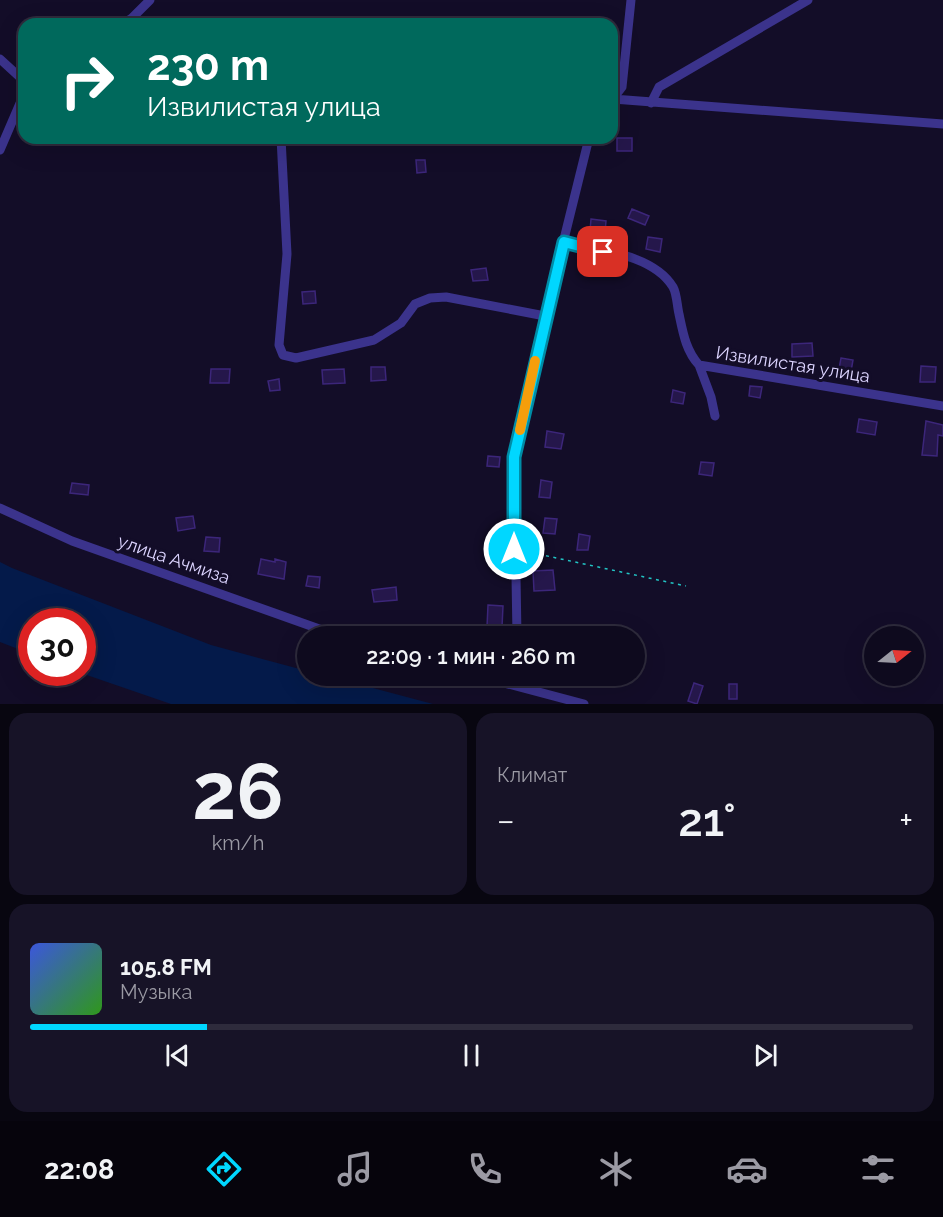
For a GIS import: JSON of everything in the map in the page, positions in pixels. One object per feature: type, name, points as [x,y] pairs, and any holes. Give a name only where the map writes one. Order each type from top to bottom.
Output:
[{"type":"street","points":[[132,18],[150,0]]},
{"type":"street","points":[[618,93],[622,87],[631,0]]},
{"type":"street","points":[[651,103],[659,87],[808,0]]},
{"type":"street","points":[[0,59],[18,74]]},
{"type":"street","points":[[618,100],[943,124]]},
{"type":"street","points":[[0,150],[18,108]]},
{"type":"street","points":[[281,144],[287,254],[279,345],[284,355],[296,358],[374,340],[401,323],[415,304],[430,298],[446,297],[545,316]]},
{"type":"street","points":[[517,626],[514,457],[545,316],[588,144]]},
{"type":"street","name":"Извилистая улица","points":[[564,242],[643,261],[662,273],[674,289],[682,333],[690,356],[699,365],[943,406]]},
{"type":"street","points":[[699,365],[711,397],[715,416]]},
{"type":"street","name":"улица Ачмиза","points":[[0,508],[72,541],[311,626]]},
{"type":"street","points":[[519,686],[584,704]]},
{"type":"path","points":[[514,549],[686,585]]},
{"type":"water","points":[[0,562],[211,645],[297,668],[297,686],[365,686],[433,704],[171,704],[96,678],[96,608],[18,608],[18,649],[0,642]]},
{"type":"building","points":[[618,138],[632,138],[632,151],[617,151]]},
{"type":"building","points":[[416,160],[425,160],[426,172],[417,173]]},
{"type":"building","points":[[632,209],[649,216],[645,225],[628,218]]},
{"type":"building","points":[[591,219],[606,221],[605,233],[590,231]]},
{"type":"building","points":[[648,237],[662,239],[660,252],[646,249]]},
{"type":"building","points":[[486,268],[488,280],[473,281],[471,270]]},
{"type":"building","points":[[315,291],[316,303],[303,304],[302,292]]},
{"type":"building","points":[[812,343],[813,356],[792,357],[792,344]]},
{"type":"building","points":[[841,358],[853,360],[850,377],[838,374]]},
{"type":"building","points":[[921,366],[936,367],[935,382],[920,382]]},
{"type":"building","points":[[371,367],[385,367],[386,380],[371,381]]},
{"type":"building","points":[[211,369],[230,369],[229,383],[210,383]]},
{"type":"building","points":[[344,369],[345,383],[323,384],[322,370]]},
{"type":"building","points":[[279,379],[280,390],[270,391],[268,381]]},
{"type":"building","points":[[750,386],[762,387],[760,398],[749,396]]},
{"type":"building","points":[[673,390],[685,393],[683,404],[671,402]]},
{"type":"building","points":[[859,419],[877,422],[875,435],[857,432]]},
{"type":"building","points":[[926,421],[943,425],[943,436],[938,435],[937,456],[922,455]]},
{"type":"building","points":[[547,431],[564,434],[561,449],[545,447]]},
{"type":"building","points":[[488,456],[500,457],[499,467],[487,466]]},
{"type":"building","points":[[701,462],[714,463],[712,476],[699,474]]},
{"type":"building","points":[[541,480],[552,482],[550,498],[539,497]]},
{"type":"building","points":[[72,483],[89,485],[88,495],[70,493]]},
{"type":"building","points":[[193,516],[195,528],[178,531],[176,518]]},
{"type":"building","points":[[545,518],[557,519],[555,534],[543,533]]},
{"type":"building","points":[[579,534],[590,536],[588,550],[577,550]]},
{"type":"building","points":[[206,537],[220,538],[219,552],[204,551]]},
{"type":"building","points":[[261,559],[286,562],[284,579],[258,574]]},
{"type":"building","points":[[553,570],[555,590],[534,591],[533,571]]},
{"type":"building","points":[[308,576],[320,577],[319,588],[306,586]]},
{"type":"building","points":[[396,587],[397,600],[374,602],[372,590]]},
{"type":"building","points":[[488,605],[503,606],[502,626],[487,626]]},
{"type":"building","points":[[694,683],[703,686],[697,704],[688,701]]},
{"type":"building","points":[[729,684],[737,684],[737,699],[729,699]]},
{"type":"slow traffic","points":[[520,430],[535,361]]},
{"type":"route","points":[[514,549],[514,457],[564,242],[603,252]]}]
